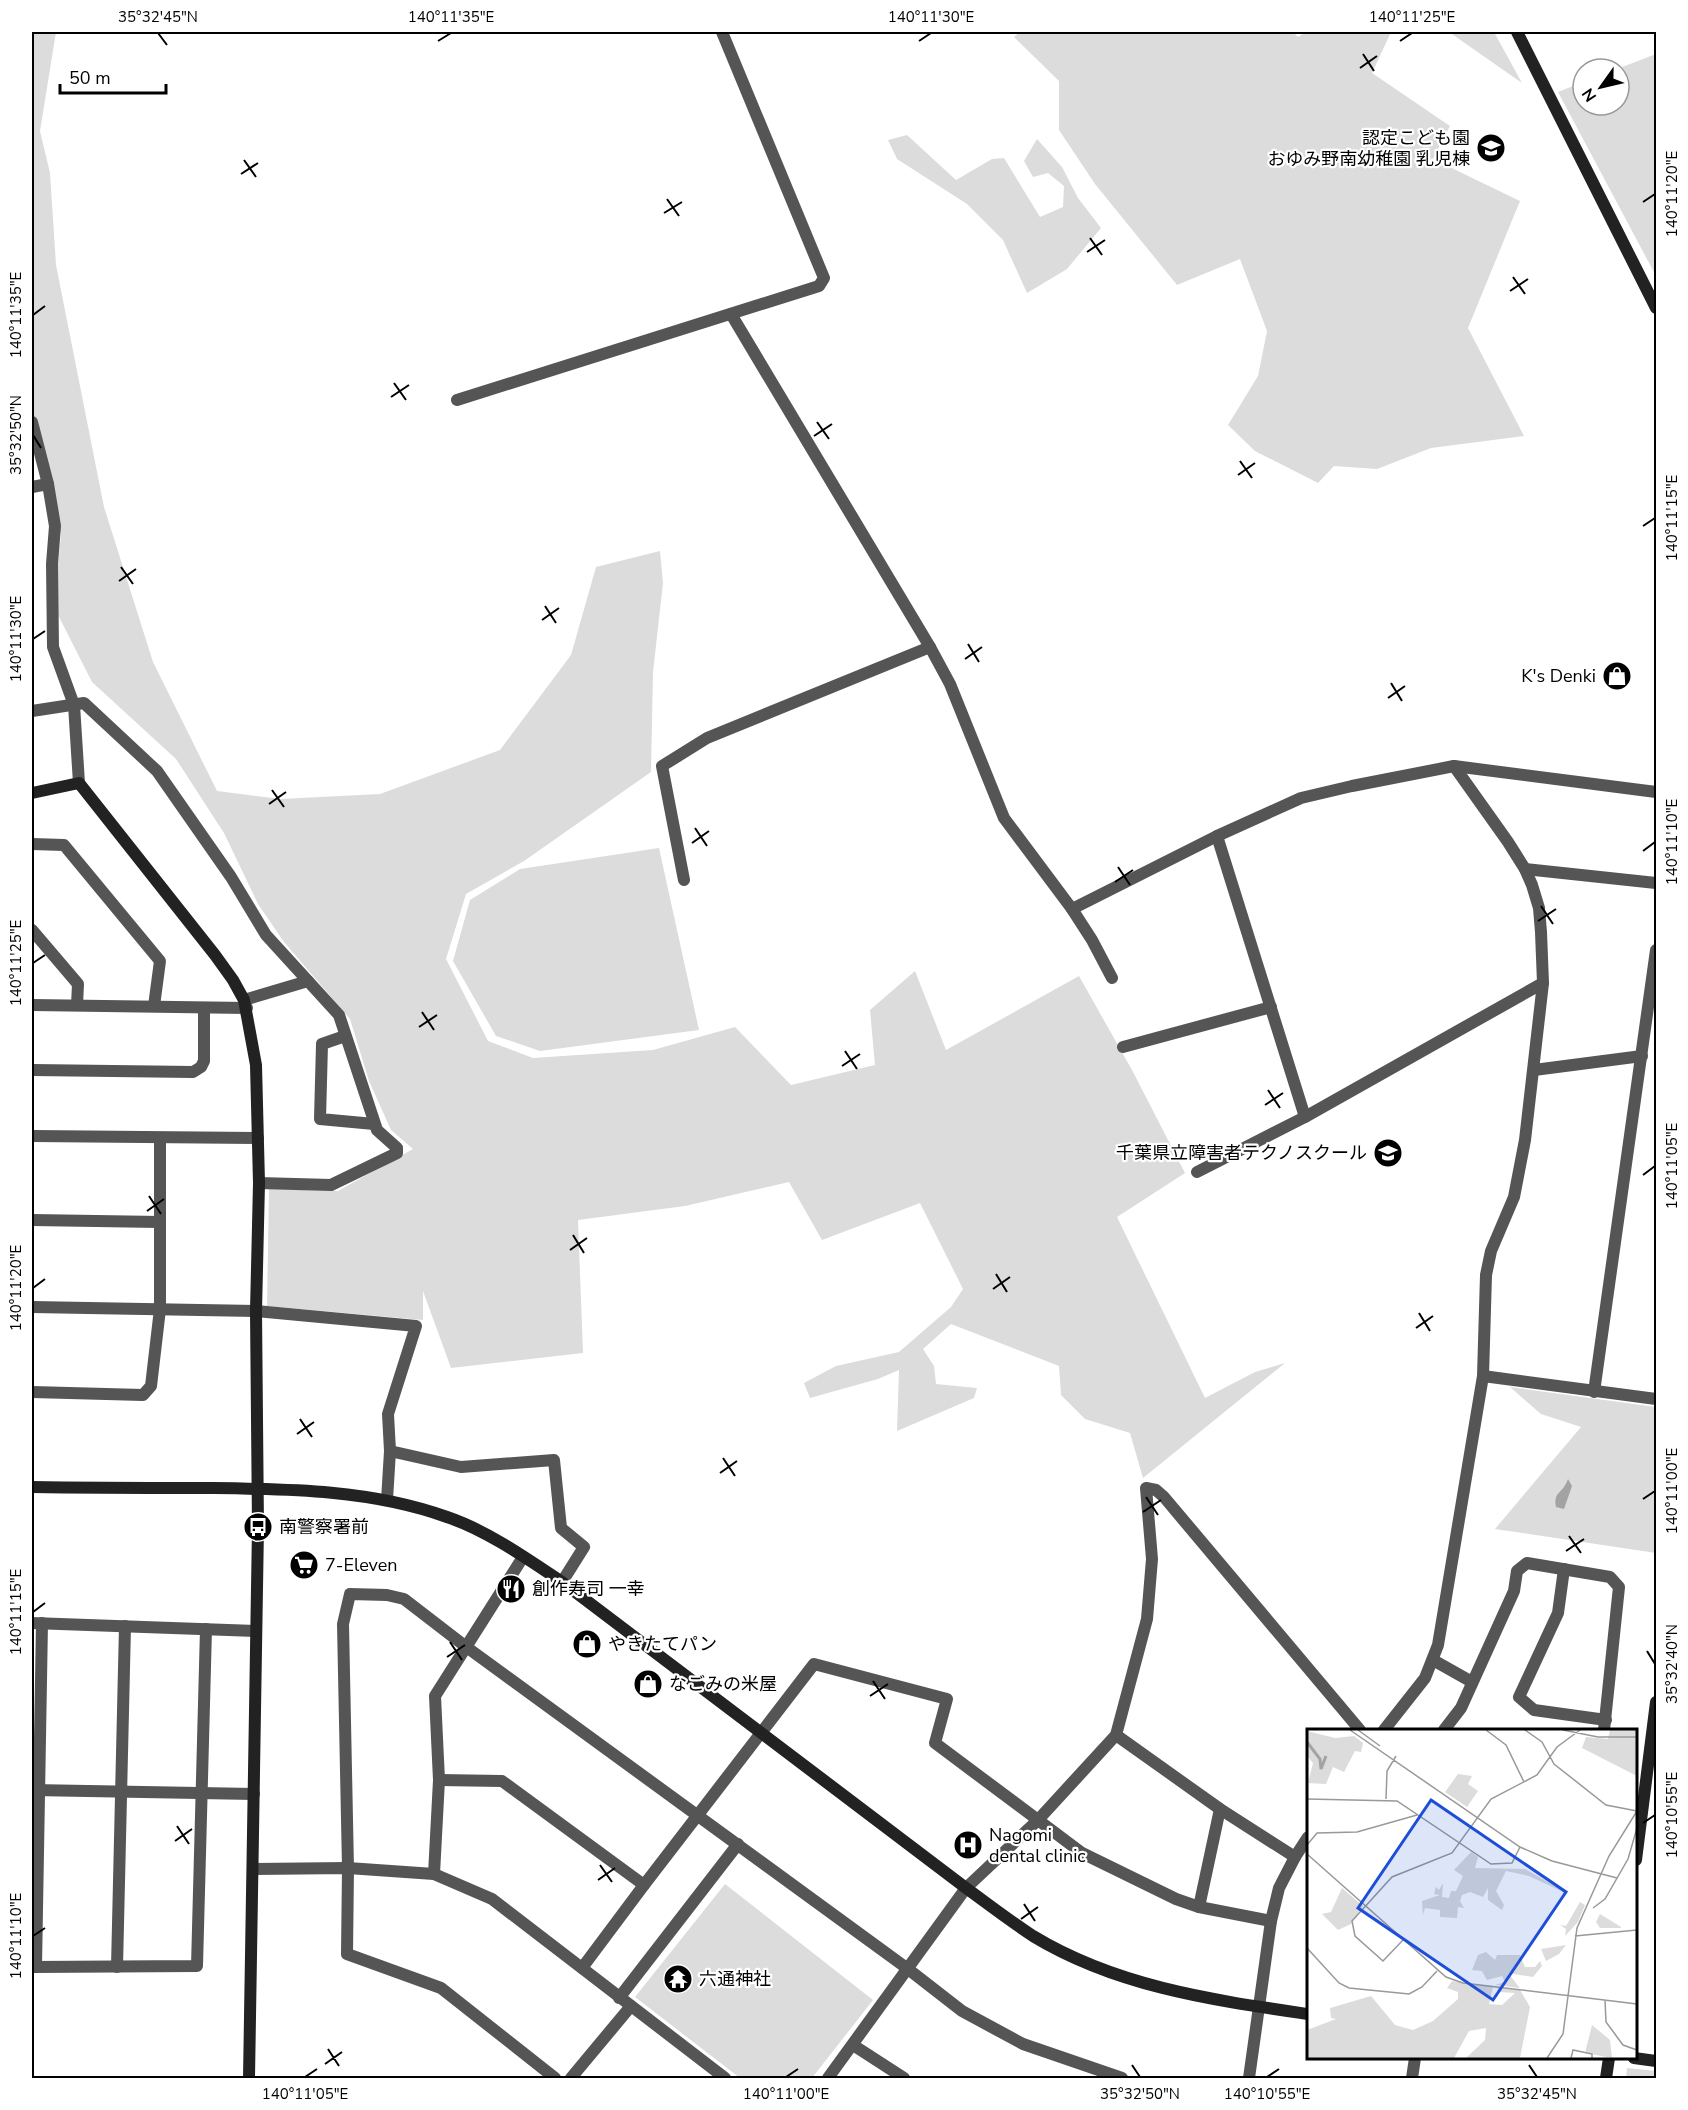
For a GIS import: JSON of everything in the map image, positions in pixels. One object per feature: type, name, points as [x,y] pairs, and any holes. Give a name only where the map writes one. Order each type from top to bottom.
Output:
[{"type":"street","points":[[456,400],[819,286],[824,278],[722,32]]},
{"type":"street","points":[[1517,32],[1656,308]]},
{"type":"street","points":[[731,314],[930,647],[950,684],[1004,818],[1072,909],[1112,978]]},
{"type":"street","points":[[32,422],[48,484],[55,526],[52,564],[53,647],[74,705],[79,783],[234,980],[246,1004],[256,1065],[259,1184],[256,1311],[257,1489],[249,2079]]},
{"type":"street","points":[[32,488],[48,484]]},
{"type":"street","points":[[684,880],[662,766],[707,738],[930,647]]},
{"type":"street","points":[[32,711],[84,703],[157,771],[231,877],[266,935],[339,1014],[374,1124],[377,1130],[397,1148],[397,1153],[332,1185],[259,1184]]},
{"type":"street","points":[[1072,909],[1217,836],[1301,798],[1454,766],[1656,792]]},
{"type":"street","points":[[1386,1729],[1425,1678],[1438,1645],[1483,1376],[1486,1275],[1491,1251],[1514,1197],[1525,1140],[1543,983],[1539,908],[1525,869],[1454,766]]},
{"type":"street","points":[[32,793],[79,783]]},
{"type":"street","points":[[1217,836],[1305,1117]]},
{"type":"street","points":[[32,844],[64,844],[160,961],[154,1006]]},
{"type":"street","points":[[1525,869],[1656,883]]},
{"type":"street","points":[[32,930],[78,984],[77,1005]]},
{"type":"street","points":[[1594,1392],[1656,950]]},
{"type":"street","points":[[32,1005],[204,1008],[246,1004],[308,981]]},
{"type":"street","points":[[1197,1173],[1305,1117],[1543,983]]},
{"type":"street","points":[[1123,1047],[1271,1007]]},
{"type":"street","points":[[32,1070],[193,1072],[201,1066],[204,1060],[204,1008]]},
{"type":"street","points":[[345,1036],[322,1044],[320,1119],[374,1124]]},
{"type":"street","points":[[1534,1070],[1642,1056]]},
{"type":"street","points":[[32,1136],[258,1138]]},
{"type":"street","points":[[32,1392],[143,1395],[151,1386],[160,1309],[160,1138]]},
{"type":"street","points":[[32,1220],[160,1222]]},
{"type":"street","points":[[32,1307],[256,1311],[416,1326],[388,1414],[390,1451],[387,1500]]},
{"type":"street","points":[[1483,1376],[1656,1399]]},
{"type":"street","points":[[390,1451],[461,1467],[554,1460],[561,1528],[584,1547],[562,1582]]},
{"type":"street","points":[[32,1488],[257,1489],[332,1492],[387,1500],[449,1518],[523,1557],[562,1582],[966,1888],[1033,1936],[1105,1971],[1150,1986],[1195,1997],[1307,2014]]},
{"type":"street","points":[[828,2079],[966,1888],[1038,1820],[1116,1735],[1147,1619],[1152,1559],[1146,1488],[1156,1490],[1164,1497],[1358,1729]]},
{"type":"street","points":[[434,1874],[439,1780],[435,1696],[523,1557]]},
{"type":"street","points":[[1445,1729],[1461,1708],[1514,1591],[1517,1571],[1527,1563],[1564,1569],[1610,1577],[1619,1587],[1605,1725],[1534,1710],[1519,1697],[1558,1613],[1564,1569]]},
{"type":"street","points":[[555,2079],[441,1988],[347,1954],[348,1868],[343,1624],[350,1594],[387,1595],[404,1599],[962,2011],[1023,2044],[1122,2079]]},
{"type":"street","points":[[206,1629],[197,1966],[34,1967],[37,1623],[125,1626],[206,1629],[256,1631]]},
{"type":"street","points":[[117,1966],[125,1626]]},
{"type":"street","points":[[1433,1660],[1472,1682]]},
{"type":"street","points":[[582,1968],[814,1664],[948,1699],[935,1743],[1082,1853],[1176,1899],[1199,1907],[1271,1920]]},
{"type":"street","points":[[1637,1845],[1656,1702]]},
{"type":"street","points":[[1116,1735],[1220,1809],[1295,1857]]},
{"type":"street","points":[[439,1780],[502,1781],[644,1885]]},
{"type":"street","points":[[35,1790],[254,1794]]},
{"type":"street","points":[[1199,1907],[1220,1809]]},
{"type":"street","points":[[1249,2079],[1271,1920],[1279,1888],[1307,1839]]},
{"type":"street","points":[[619,1998],[738,1845]]},
{"type":"street","points":[[253,1869],[348,1868],[434,1874],[492,1899],[725,2079]]},
{"type":"street","points":[[571,2079],[631,2006]]},
{"type":"street","points":[[853,2045],[888,2074],[904,2079]]},
{"type":"street","points":[[1637,2058],[1656,2061]]},
{"type":"street","points":[[1412,2079],[1415,2059]]},
{"type":"street","points":[[1606,2079],[1609,2059]]},
{"type":"shaded area","points":[[32,32],[56,32],[40,131],[50,173],[56,265],[104,507],[153,662],[217,791],[281,799],[380,794],[500,750],[571,655],[596,567],[660,551],[663,583],[653,672],[651,772],[524,861],[466,894],[446,959],[488,1041],[533,1058],[653,1050],[735,1027],[791,1085],[875,1065],[870,1010],[915,971],[946,1050],[1079,976],[1132,1070],[1185,1173],[1117,1217],[1205,1398],[1255,1372],[1285,1363],[1143,1478],[1130,1433],[1085,1419],[1061,1395],[1059,1366],[951,1324],[923,1349],[934,1366],[936,1384],[977,1388],[974,1398],[897,1431],[899,1370],[878,1379],[810,1398],[804,1383],[836,1366],[899,1352],[951,1307],[963,1289],[920,1203],[822,1240],[789,1182],[685,1206],[578,1220],[583,1353],[451,1368],[423,1291],[423,1320],[267,1306],[269,1189],[338,1191],[413,1149],[391,1130],[369,1081],[350,1019],[284,942],[258,904],[224,833],[176,759],[92,682],[54,607],[61,535],[32,406]]},
{"type":"shaded area","points":[[1020,32],[1293,32],[1298,37],[1306,32],[1391,32],[1372,73],[1450,126],[1433,159],[1520,201],[1468,328],[1524,436],[1431,448],[1377,469],[1334,466],[1318,483],[1255,451],[1228,425],[1258,376],[1267,331],[1240,259],[1177,285],[1095,184],[1059,130],[1059,81],[1014,37]]},
{"type":"shaded area","points":[[1449,32],[1494,32],[1522,83]]},
{"type":"shaded area","points":[[1656,54],[1656,276],[1571,117],[1631,117],[1631,64]]},
{"type":"shaded area","points":[[1571,87],[1571,116],[1558,92]]},
{"type":"shaded area","points":[[907,135],[956,180],[992,159],[1004,158],[1040,217],[1063,207],[1064,186],[1048,173],[1033,177],[1024,161],[1037,139],[1062,167],[1078,198],[1101,228],[1067,269],[1027,293],[1003,240],[967,204],[897,159],[888,140]]},
{"type":"shaded area","points":[[659,848],[699,1030],[540,1051],[496,1036],[453,961],[470,900],[520,869]]},
{"type":"shaded area","points":[[1510,1387],[1656,1407],[1656,1553],[1495,1529],[1581,1427],[1541,1414]]},
{"type":"shaded area","points":[[1568,1479],[1572,1486],[1564,1509],[1556,1507],[1557,1495]]},
{"type":"shaded area","points":[[725,1884],[873,2000],[812,2078],[740,2078],[635,1997]]},
{"type":"shaded area","points":[[1627,2068],[1656,2071],[1656,2078],[1626,2078]]},
{"type":"place","name":"認定こども園 おゆみ野南幼稚園 乳児棟","points":[[1491,148]]},
{"type":"place","name":"K's Denki","points":[[1617,676]]},
{"type":"place","name":"千葉県立障害者テクノスクール","points":[[1388,1153]]},
{"type":"place","name":"南警察署前","points":[[258,1527]]},
{"type":"place","name":"7-Eleven","points":[[304,1565]]},
{"type":"place","name":"創作寿司 一幸","points":[[511,1589]]},
{"type":"place","name":"やきたてパン","points":[[587,1644]]},
{"type":"place","name":"なごみの米屋","points":[[648,1684]]},
{"type":"place","name":"Nagomi dental clinic","points":[[968,1845]]},
{"type":"place","name":"六通神社","points":[[678,1979]]}]
